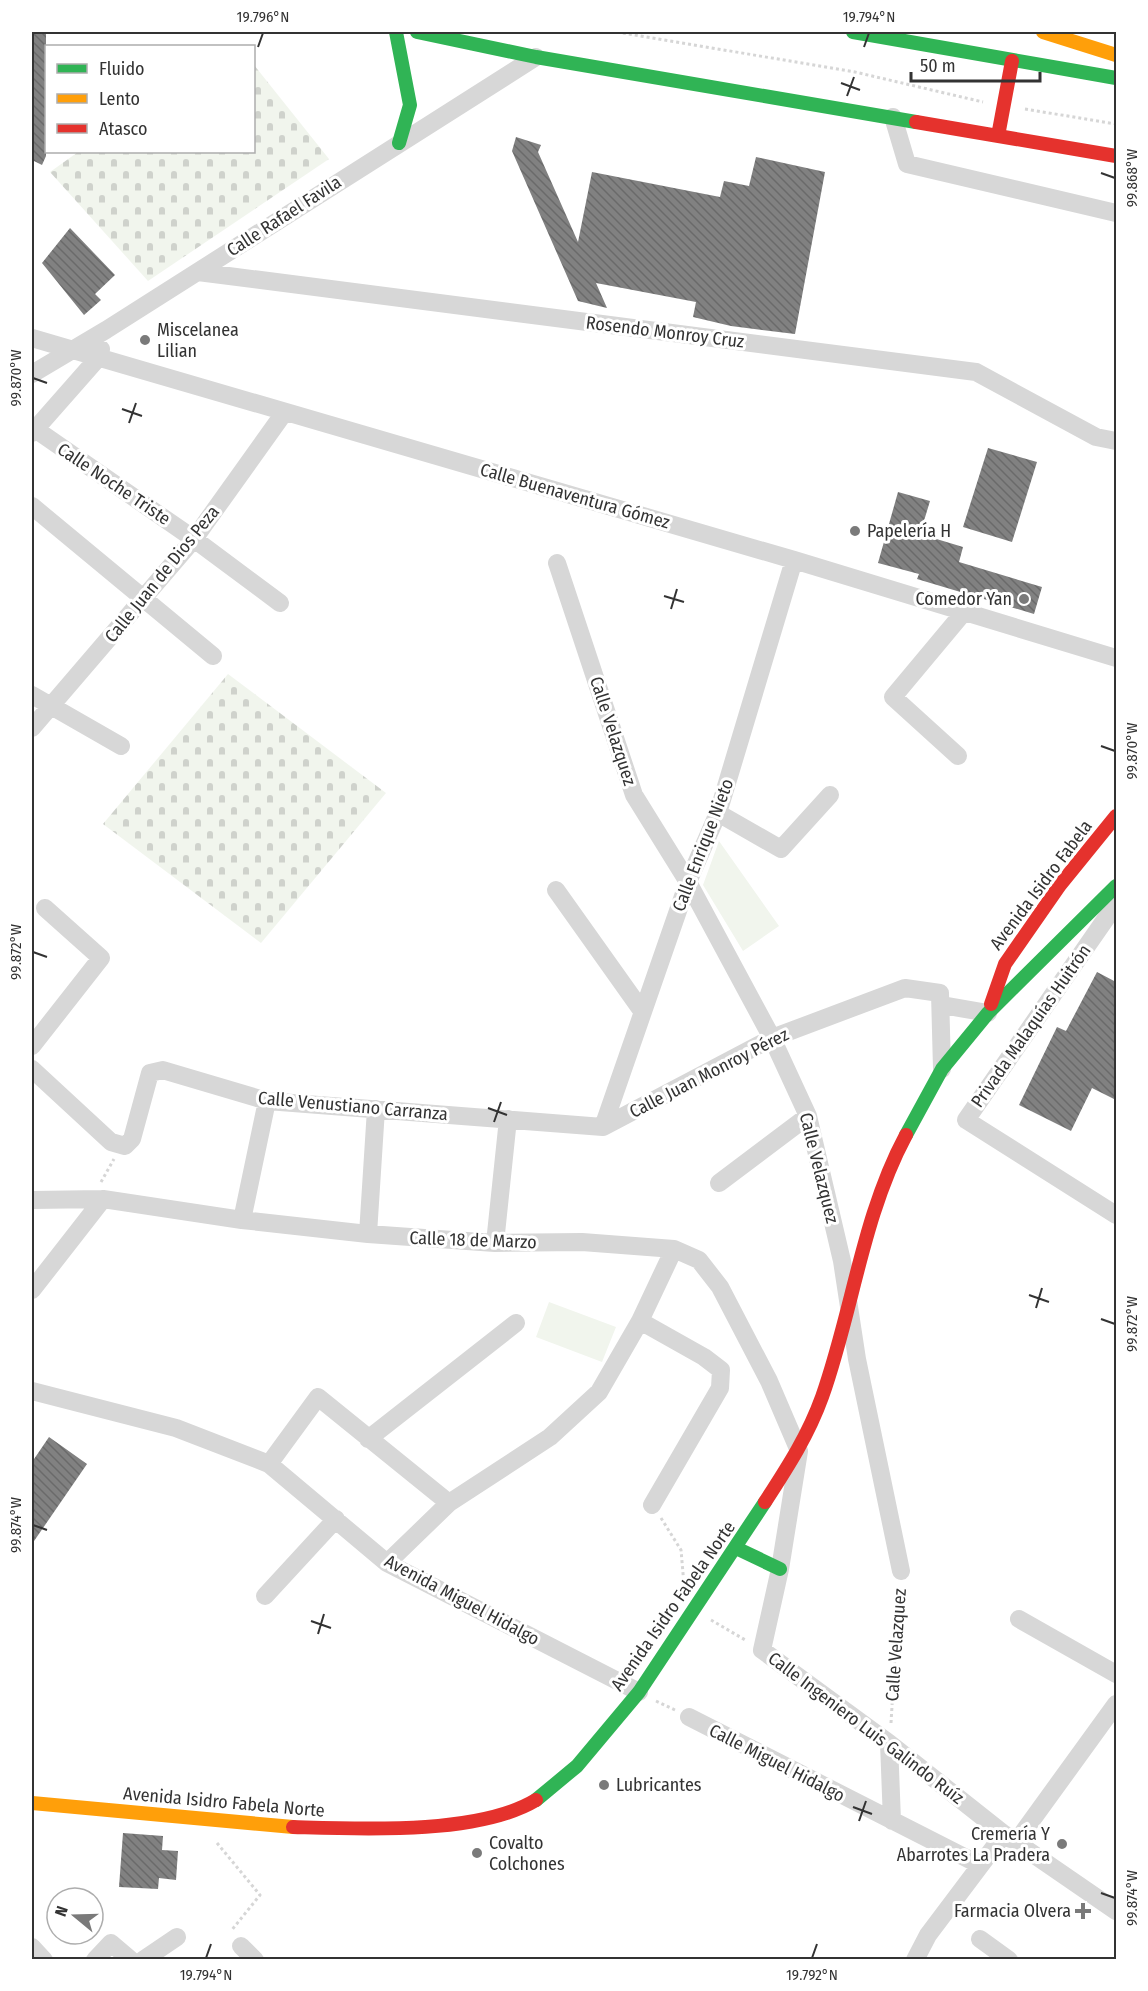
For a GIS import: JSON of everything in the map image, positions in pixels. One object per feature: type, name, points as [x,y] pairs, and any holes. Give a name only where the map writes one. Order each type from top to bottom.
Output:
[{"type":"main road","points":[[396,32],[405,68],[410,105],[399,143]]},
{"type":"main road","points":[[417,32],[536,57],[1116,156]]},
{"type":"main road","points":[[854,32],[1116,78]]},
{"type":"main road","points":[[1043,32],[1116,55]]},
{"type":"main road","points":[[1072,32],[1116,40]]},
{"type":"main road","points":[[998,136],[1012,61]]},
{"type":"main road","name":"Avenida Isidro Fabela","points":[[988,1013],[1005,964],[1116,816]]},
{"type":"main road","points":[[1083,857],[1086,872]]},
{"type":"main road","name":"Avenida Isidro Fabela","points":[[848,1304],[870,1226],[891,1164],[942,1069],[988,1013],[1111,893]]},
{"type":"main road","name":"Avenida Isidro Fabela Norte","points":[[32,1803],[302,1829],[405,1827],[488,1819],[533,1802],[582,1763],[618,1714],[639,1692],[799,1451],[822,1397],[848,1304]]},
{"type":"main road","points":[[736,1548],[780,1569]]},
{"type":"street","name":"Calle Rafael Favila","points":[[32,374],[106,330],[536,57]]},
{"type":"street","points":[[893,117],[907,164],[1116,213]]},
{"type":"street","name":"Rosendo Monroy Cruz","points":[[198,272],[976,372],[1096,437],[1116,441]]},
{"type":"street","name":"Calle Noche Triste","points":[[106,330],[98,358],[33,431],[194,539],[280,603]]},
{"type":"street","name":"Calle Buenaventura Gómez","points":[[32,338],[794,560],[1116,658]]},
{"type":"street","name":"Calle Juan de Dios Peza","points":[[32,728],[194,539],[284,413]]},
{"type":"street","points":[[32,506],[213,656]]},
{"type":"street","name":"Calle Enrique Nieto","points":[[603,1127],[688,882],[718,813],[794,560]]},
{"type":"street","name":"Calle Velazquez","points":[[557,563],[634,795],[688,882],[772,1038],[808,1116],[842,1261],[848,1304],[900,1571]]},
{"type":"street","points":[[958,756],[892,697],[964,612]]},
{"type":"street","points":[[32,695],[121,746]]},
{"type":"street","points":[[718,813],[781,849],[830,795]]},
{"type":"street","points":[[556,890],[642,1011]]},
{"type":"street","name":"Privada Malaquías Huitrón","points":[[1111,893],[966,1120],[1116,1215]]},
{"type":"street","points":[[32,1046],[101,958],[45,908]]},
{"type":"street","name":"Calle Juan Monroy Pérez","points":[[603,1127],[772,1038],[905,988],[940,993],[942,1005],[988,1013]]},
{"type":"street","points":[[942,1005],[942,1069]]},
{"type":"street","points":[[32,1069],[111,1142],[123,1146]]},
{"type":"street","name":"Calle Venustiano Carranza","points":[[123,1146],[132,1139],[150,1073],[163,1070],[267,1101],[603,1127]]},
{"type":"street","points":[[242,1220],[267,1101]]},
{"type":"street","points":[[368,1234],[376,1109]]},
{"type":"street","points":[[719,1183],[808,1116]]},
{"type":"street","points":[[495,1243],[508,1119]]},
{"type":"street","points":[[32,1290],[97,1199]]},
{"type":"street","name":"Calle 18 de Marzo","points":[[32,1200],[97,1199],[242,1220],[368,1234],[495,1243],[582,1242],[674,1249],[699,1260],[720,1287],[769,1382],[799,1451]]},
{"type":"street","points":[[387,1563],[449,1503],[550,1437],[599,1392],[640,1321],[674,1249]]},
{"type":"street","points":[[640,1321],[704,1357],[721,1370],[720,1388],[652,1504]]},
{"type":"street","points":[[368,1439],[516,1323]]},
{"type":"street","name":"Avenida Miguel Hidalgo","points":[[32,1391],[176,1428],[269,1464],[387,1563],[639,1692]]},
{"type":"street","points":[[269,1464],[318,1397],[449,1503]]},
{"type":"street","name":"Calle Ingeniero Luis Galindo Ruíz","points":[[799,1451],[780,1569],[762,1650],[889,1743],[1010,1838],[1116,1911]]},
{"type":"street","points":[[265,1596],[336,1519]]},
{"type":"street","points":[[1019,1619],[1116,1674]]},
{"type":"street","points":[[915,1959],[928,1935],[980,1865],[1010,1838],[1116,1704]]},
{"type":"street","name":"Calle Miguel Hidalgo","points":[[689,1718],[980,1865]]},
{"type":"street","points":[[889,1743],[892,1821]]},
{"type":"street","points":[[143,1959],[177,1937]]},
{"type":"street","points":[[980,1939],[1008,1959]]},
{"type":"street","points":[[95,1959],[111,1943],[132,1959]]},
{"type":"street","points":[[241,1946],[255,1959]]},
{"type":"path","points":[[617,32],[855,72],[1004,106],[1116,124]]},
{"type":"path","points":[[97,1199],[123,1146]]},
{"type":"path","points":[[652,1504],[681,1550],[682,1583],[697,1605]]},
{"type":"path","name":"Calle Velazquez","points":[[889,1743],[900,1571]]},
{"type":"path","name":"Calle Ingeniero Luis Galindo Ruíz","points":[[697,1605],[762,1650]]},
{"type":"path","name":"Calle Miguel Hidalgo","points":[[639,1692],[689,1718]]},
{"type":"path","points":[[197,1819],[260,1895],[230,1932],[241,1946]]},
{"type":"green space","points":[[255,66],[329,159],[148,281],[50,172],[77,153],[255,153]]},
{"type":"green space","points":[[228,674],[386,793],[261,943],[103,824]]},
{"type":"green space","points":[[719,841],[779,926],[743,951],[703,885]]},
{"type":"green space","points":[[549,1302],[616,1327],[602,1362],[536,1337]]},
{"type":"building","points":[[32,32],[46,32],[46,156],[42,165],[32,160]]},
{"type":"building","points":[[516,137],[541,145],[538,152],[578,242],[592,172],[720,197],[724,181],[749,186],[756,157],[825,172],[795,334],[731,326],[693,317],[696,302],[596,283],[607,308],[578,301],[512,151]]},
{"type":"building","points":[[70,228],[115,275],[95,294],[101,300],[84,315],[42,263]]},
{"type":"building","points":[[988,448],[1037,462],[1012,542],[963,527]]},
{"type":"building","points":[[898,492],[930,501],[920,534],[963,547],[959,562],[1042,587],[1034,614],[917,579],[919,574],[878,563]]},
{"type":"building","points":[[1097,972],[1116,982],[1116,1100],[1092,1088],[1071,1131],[1019,1105],[1057,1027],[1066,1031]]},
{"type":"building","points":[[49,1437],[87,1464],[32,1544],[32,1462]]},
{"type":"building","points":[[123,1833],[163,1836],[162,1850],[178,1851],[176,1880],[159,1878],[158,1889],[119,1887]]},
{"type":"traffic: fast","points":[[396,32],[410,105],[399,143]]},
{"type":"traffic: fast","points":[[417,32],[536,57],[916,122]]},
{"type":"traffic: fast","points":[[853,32],[1116,78]]},
{"type":"traffic: fast","points":[[906,1135],[942,1069],[988,1013],[1116,886]]},
{"type":"traffic: fast","points":[[536,1800],[577,1766],[639,1692],[765,1502]]},
{"type":"traffic: fast","points":[[736,1548],[780,1569]]},
{"type":"traffic: slow","points":[[1043,32],[1116,55]]},
{"type":"traffic: slow","points":[[32,1803],[293,1827]]},
{"type":"traffic: jam","points":[[998,136],[1012,61]]},
{"type":"traffic: jam","points":[[916,122],[1116,156]]},
{"type":"traffic: jam","points":[[991,1004],[1005,964],[1060,885],[1116,816]]},
{"type":"traffic: jam","points":[[765,1502],[804,1438],[822,1397],[868,1231],[891,1166],[906,1135]]},
{"type":"traffic: jam","points":[[293,1827],[384,1829],[451,1824],[512,1811],[536,1800]]},
{"type":"place","name":"Miscelanea Lilian","points":[[145,340]]},
{"type":"place","name":"Papelería H","points":[[855,531]]},
{"type":"place","name":"Comedor Yan","points":[[1024,599]]},
{"type":"place","name":"Lubricantes","points":[[604,1785]]},
{"type":"place","name":"Cremería Y Abarrotes La Pradera","points":[[1062,1844]]},
{"type":"place","name":"Covalto Colchones","points":[[477,1853]]},
{"type":"place","name":"Farmacia Olvera","points":[[1083,1911]]}]
